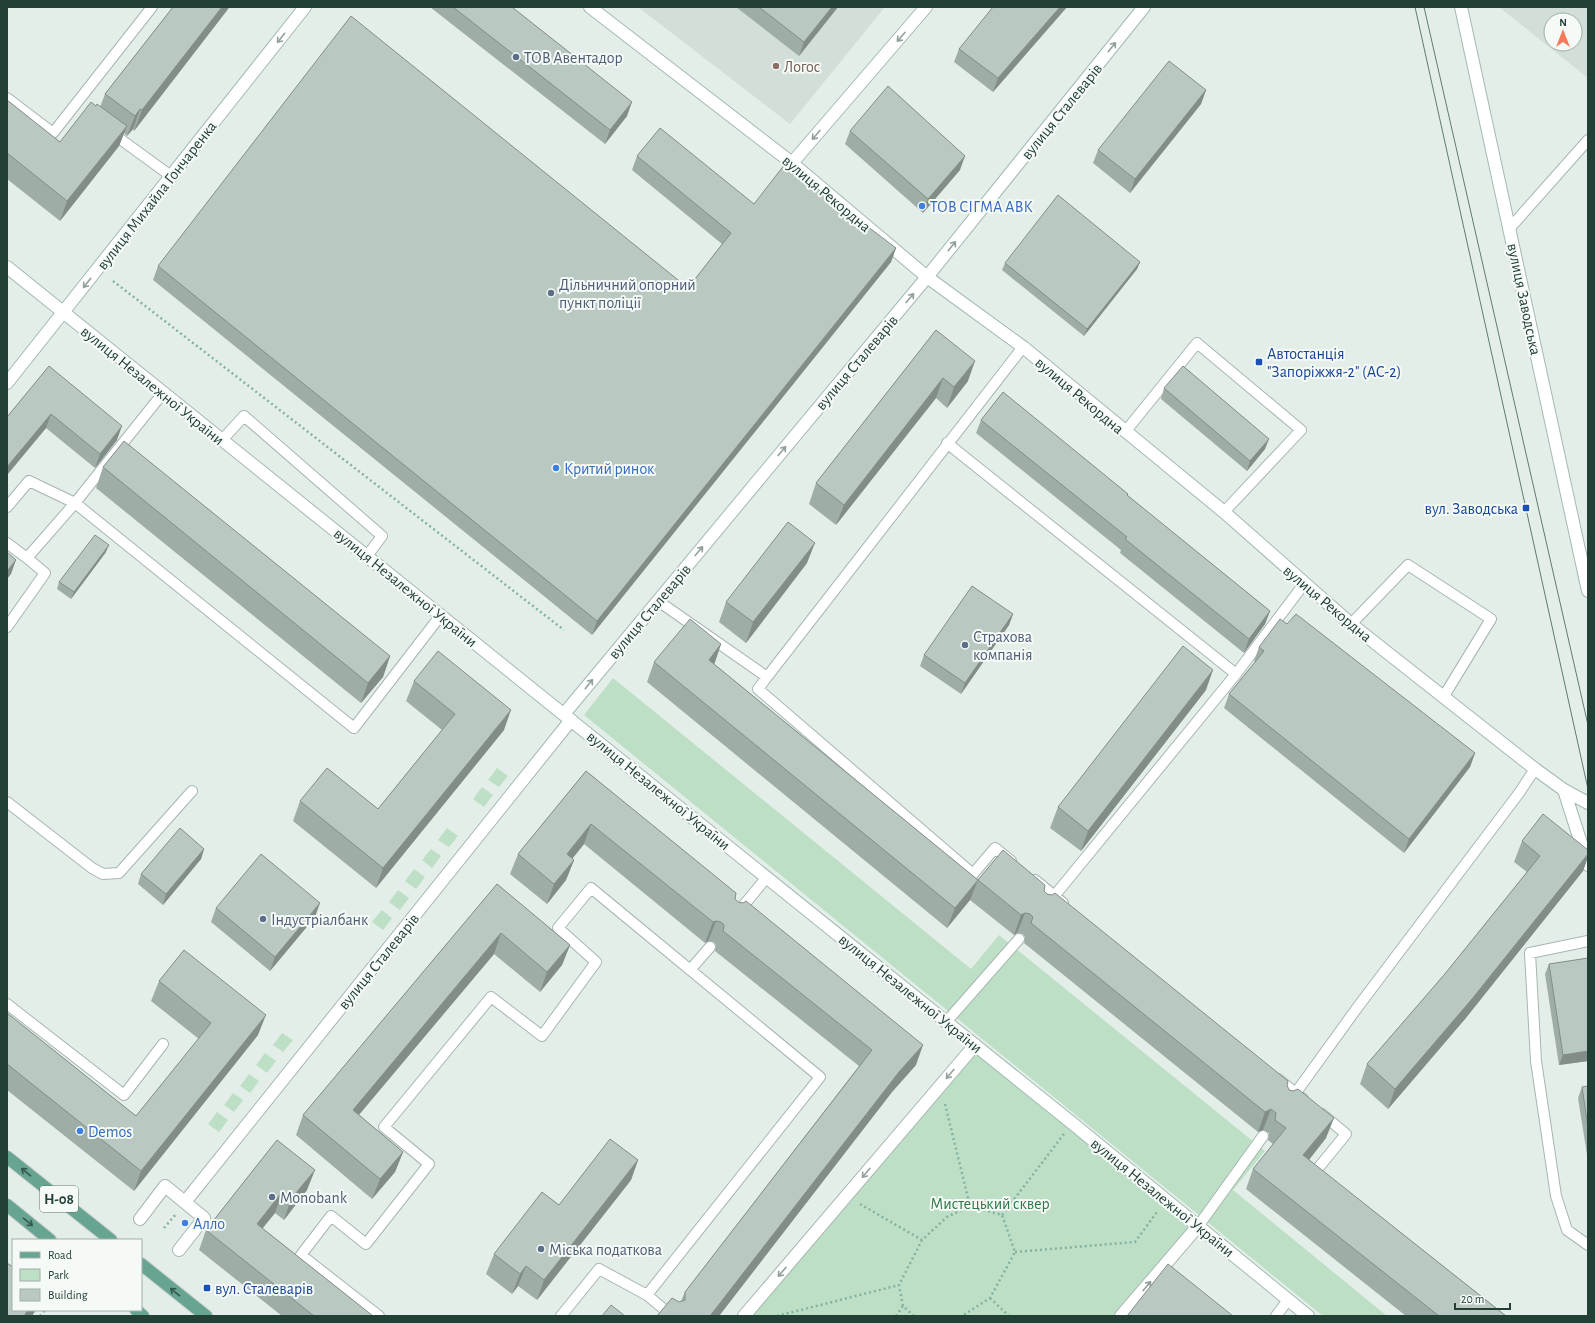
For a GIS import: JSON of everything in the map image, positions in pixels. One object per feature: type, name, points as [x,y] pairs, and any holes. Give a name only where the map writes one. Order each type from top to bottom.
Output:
[{"type":"main road","name":"Н-08","points":[[7,1157],[110,1239]]},
{"type":"main road","name":"Н-08","points":[[7,1205],[49,1239]]},
{"type":"main road","points":[[142,1265],[206,1316]]},
{"type":"street","name":"вулиця Михайла Гончаренка","points":[[7,383],[305,7]]},
{"type":"street","name":"вулиця Рекордна","points":[[590,7],[792,163],[927,277],[1023,347],[1224,512],[1351,624],[1536,769],[1564,790],[1588,803]]},
{"type":"street","points":[[792,163],[926,7]]},
{"type":"street","name":"вулиця Сталеварів","points":[[185,1202],[568,717],[658,600],[927,277],[1144,7]]},
{"type":"street","name":"вулиця Заводська","points":[[1461,7],[1588,591]]},
{"type":"street","name":"вулиця Незалежної України","points":[[7,266],[163,393],[946,1021],[1166,1200],[1199,1225],[1308,1316]]},
{"type":"street","points":[[1564,790],[1588,865]]},
{"type":"street","points":[[744,1316],[975,1045]]},
{"type":"street","points":[[140,1219],[165,1186],[204,1218],[179,1250]]},
{"type":"street","points":[[1121,1316],[1199,1225]]},
{"type":"lane","points":[[7,98],[53,133],[77,108],[152,7]]},
{"type":"lane","points":[[105,128],[172,176]]},
{"type":"lane","points":[[1509,229],[1588,140]]},
{"type":"lane","points":[[1125,432],[1197,342],[1301,430],[1224,512]]},
{"type":"lane","points":[[1023,347],[947,443],[758,689],[973,874],[995,848],[1073,911]]},
{"type":"lane","points":[[26,558],[75,503],[163,393]]},
{"type":"lane","points":[[222,440],[244,416],[382,536],[368,556]]},
{"type":"lane","points":[[947,443],[1236,674]]},
{"type":"lane","points":[[7,507],[29,481],[75,503],[354,728],[441,615]]},
{"type":"lane","points":[[7,543],[45,573],[7,627]]},
{"type":"lane","points":[[1351,624],[1408,565],[1492,619],[1444,696]]},
{"type":"lane","points":[[1043,909],[1236,674],[1304,584]]},
{"type":"lane","points":[[658,600],[767,677]]},
{"type":"lane","points":[[1286,1106],[1357,1008],[1536,769]]},
{"type":"lane","points":[[7,802],[92,868],[103,874],[119,873],[192,791]]},
{"type":"lane","points":[[734,917],[767,877]]},
{"type":"lane","points":[[379,1316],[301,1255],[331,1216],[366,1244],[429,1164],[384,1127],[491,997],[542,1036],[596,962],[558,928],[591,888],[820,1077],[647,1295]]},
{"type":"lane","points":[[946,1021],[1019,939]]},
{"type":"lane","points":[[1588,941],[1530,953],[1536,1061],[1556,1196],[1567,1230],[1588,1245]]},
{"type":"lane","points":[[690,970],[710,947]]},
{"type":"lane","points":[[7,1004],[124,1095],[163,1044]]},
{"type":"lane","points":[[1271,1072],[1346,1134],[1315,1172],[1327,1182]]},
{"type":"lane","points":[[1199,1225],[1263,1136]]},
{"type":"lane","points":[[561,1316],[599,1269],[647,1295],[672,1316]]},
{"type":"lane","points":[[1276,1316],[1288,1300]]},
{"type":"path","points":[[113,281],[564,630]]},
{"type":"path","points":[[940,1086],[970,1206]]},
{"type":"path","points":[[1002,1215],[1072,1123]]},
{"type":"path","points":[[847,1196],[922,1240]]},
{"type":"path","points":[[1016,1252],[1135,1242],[1166,1200]]},
{"type":"path","points":[[914,1316],[903,1306],[899,1285],[922,1240],[947,1216],[970,1206],[1002,1215]]},
{"type":"path","points":[[1002,1215],[1016,1252]]},
{"type":"path","points":[[962,1316],[990,1298],[1016,1252]]},
{"type":"path","points":[[777,1316],[899,1285]]},
{"type":"path","points":[[990,1298],[1009,1316]]},
{"type":"path","points":[[896,1316],[903,1306]]},
{"type":"shaded area","name":"Логос","points":[[638,7],[885,7],[790,124]]},
{"type":"shaded area","points":[[1499,7],[1588,7],[1588,78],[1555,52],[1583,52],[1583,12],[1543,12],[1543,42]]},
{"type":"green space","points":[[613,678],[971,969],[999,935],[1265,1151],[1233,1190],[1387,1316],[1323,1316],[584,715]]},
{"type":"green space","points":[[497,768],[508,776],[499,787],[488,780]]},
{"type":"green space","points":[[482,787],[493,795],[484,807],[473,799]]},
{"type":"green space","points":[[447,828],[458,836],[449,847],[438,840]]},
{"type":"green space","points":[[431,849],[441,856],[432,868],[422,860]]},
{"type":"green space","points":[[414,869],[425,877],[416,889],[405,881]]},
{"type":"green space","points":[[398,890],[409,898],[400,910],[389,902]]},
{"type":"green space","points":[[382,910],[392,918],[383,930],[372,922]]},
{"type":"green space","points":[[282,1033],[293,1040],[283,1052],[273,1045]]},
{"type":"green space","name":"Мистецький сквер","points":[[975,1045],[1199,1225],[1122,1316],[744,1316]]},
{"type":"green space","points":[[265,1053],[276,1061],[267,1073],[256,1065]]},
{"type":"green space","points":[[249,1074],[259,1081],[250,1093],[240,1086]]},
{"type":"green space","points":[[233,1093],[243,1100],[234,1112],[224,1105]]},
{"type":"green space","points":[[217,1112],[228,1120],[219,1132],[208,1124]]},
{"type":"building","points":[[173,7],[222,7],[142,110],[140,109],[135,116],[105,94]]},
{"type":"building","points":[[453,7],[512,7],[632,102],[610,130]]},
{"type":"building","points":[[759,7],[832,7],[804,42]]},
{"type":"building","points":[[993,7],[1060,7],[998,78],[959,49]]},
{"type":"building","name":"Критий ринок","points":[[351,16],[688,288],[731,233],[637,156],[660,128],[754,204],[785,164],[896,248],[597,621],[158,266]]},
{"type":"building","points":[[1169,61],[1206,90],[1135,179],[1098,150]]},
{"type":"building","points":[[888,86],[965,156],[928,199],[850,131]]},
{"type":"building","points":[[7,100],[60,142],[91,102],[96,106],[97,104],[127,126],[67,201],[7,153]]},
{"type":"building","points":[[1058,195],[1140,262],[1087,329],[1005,263]]},
{"type":"building","points":[[936,330],[975,361],[954,387],[943,378],[844,505],[816,483]]},
{"type":"building","points":[[49,366],[122,426],[100,454],[51,414],[7,467],[7,417]]},
{"type":"building","points":[[1183,366],[1269,439],[1250,461],[1164,388]]},
{"type":"building","points":[[1003,392],[1270,611],[1249,639],[1125,539],[1127,537],[981,420]]},
{"type":"building","points":[[124,441],[390,656],[368,683],[103,467]]},
{"type":"building","points":[[788,522],[815,543],[753,622],[726,602]]},
{"type":"building","points":[[95,535],[109,545],[74,592],[59,582]]},
{"type":"building","points":[[7,552],[16,560],[7,571]]},
{"type":"building","name":"Страхова компанія","points":[[972,586],[1013,614],[965,683],[924,655]]},
{"type":"building","points":[[1296,614],[1475,753],[1409,839],[1229,694],[1264,651],[1259,647],[1280,619],[1287,624]]},
{"type":"building","points":[[690,619],[721,644],[709,660],[978,880],[955,908],[654,662]]},
{"type":"building","points":[[1183,646],[1213,670],[1088,831],[1058,807]]},
{"type":"building","points":[[438,651],[511,710],[383,868],[300,801],[327,768],[378,809],[455,714],[414,681]]},
{"type":"building","points":[[586,771],[736,893],[735,899],[738,902],[743,903],[746,901],[923,1045],[899,1072],[710,1316],[657,1316],[672,1298],[679,1302],[685,1300],[685,1292],[872,1050],[723,931],[724,925],[721,922],[713,922],[591,824],[567,854],[574,860],[554,884],[518,854]]},
{"type":"building","points":[[1543,814],[1588,850],[1588,854],[1472,999],[1395,1089],[1367,1064],[1444,975],[1540,856],[1522,841]]},
{"type":"building","points":[[180,828],[204,849],[166,894],[141,874]]},
{"type":"building","points":[[1003,850],[1045,885],[1044,891],[1047,894],[1052,895],[1055,893],[1288,1081],[1287,1085],[1289,1090],[1293,1091],[1298,1089],[1334,1118],[1303,1155],[1506,1316],[1439,1316],[1253,1169],[1286,1128],[1275,1120],[1276,1113],[1271,1109],[1265,1112],[1031,923],[1033,917],[1030,914],[1025,913],[1021,915],[978,880]]},
{"type":"building","name":"Індустріалбанк","points":[[261,854],[320,903],[275,957],[216,908]]},
{"type":"building","points":[[497,884],[570,945],[547,972],[501,933],[353,1110],[403,1152],[380,1179],[303,1115]]},
{"type":"building","points":[[184,950],[266,1015],[141,1171],[7,1064],[7,1013],[136,1116],[211,1023],[159,981]]},
{"type":"building","points":[[1588,958],[1588,1051],[1563,1055],[1549,964]]},
{"type":"building","points":[[1588,1086],[1588,1127],[1582,1087]]},
{"type":"building","name":"Міська податкова","points":[[610,1139],[638,1160],[544,1280],[526,1266],[520,1274],[494,1254],[542,1192],[559,1205]]},
{"type":"building","points":[[277,1140],[315,1170],[291,1199],[282,1192],[257,1224],[373,1316],[314,1316],[206,1230]]},
{"type":"building","points":[[7,1263],[12,1266],[12,1311],[27,1311],[24,1316],[7,1316]]},
{"type":"building","points":[[1168,1264],[1233,1316],[1127,1316]]},
{"type":"building","points":[[611,1305],[625,1316],[602,1316]]},
{"type":"tram line","points":[[1415,7],[1588,789]]},
{"type":"tram line","points":[[1424,7],[1588,725]]},
{"type":"place","name":"ТОВ Авентадор","points":[[516,57]]},
{"type":"place","name":"Логос","points":[[776,66]]},
{"type":"place","name":"ТОВ СІГМА АВК","points":[[922,206]]},
{"type":"place","name":"Дільничний опорний пункт поліції","points":[[551,293]]},
{"type":"place","name":"Автостанція \"Запоріжжя-2\" (АС-2)","points":[[1259,362]]},
{"type":"place","name":"Критий ринок","points":[[556,468]]},
{"type":"place","name":"вул. Заводська","points":[[1526,508]]},
{"type":"place","name":"Страхова компанія","points":[[965,645]]},
{"type":"place","name":"Індустріалбанк","points":[[263,919]]},
{"type":"place","name":"Demos","points":[[80,1131]]},
{"type":"place","name":"Monobank","points":[[272,1197]]},
{"type":"place","name":"Алло","points":[[185,1223]]},
{"type":"place","name":"Міська податкова","points":[[541,1249]]},
{"type":"place","name":"вул. Сталеварів","points":[[207,1288]]}]
